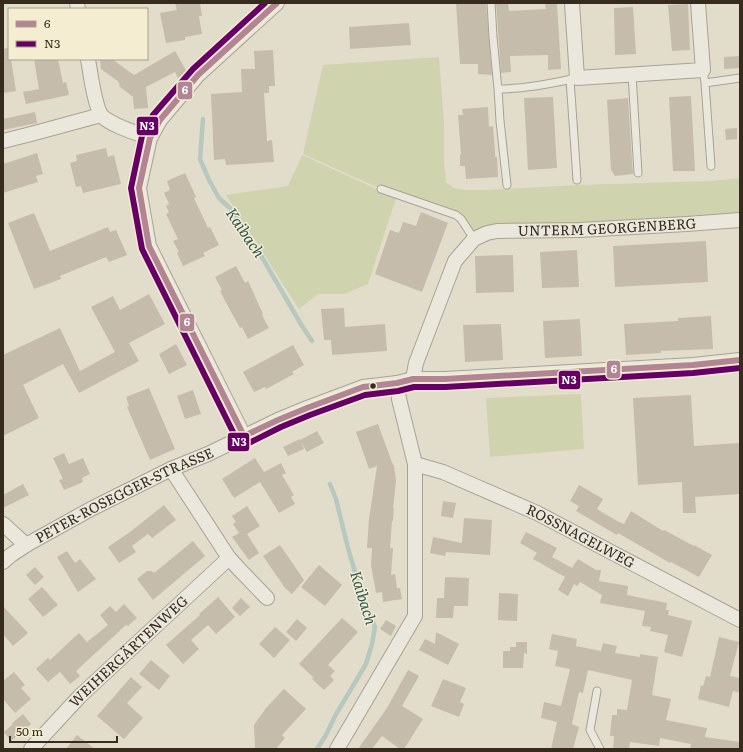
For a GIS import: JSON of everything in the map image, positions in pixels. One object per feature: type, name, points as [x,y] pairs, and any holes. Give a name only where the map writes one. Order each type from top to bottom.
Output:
[{"type":"street","points":[[244,436],[149,246],[139,188],[150,138],[160,120],[198,75],[276,3]]},
{"type":"street","points":[[572,3],[573,79],[632,74],[704,76],[698,3]]},
{"type":"street","points":[[88,60],[96,102],[101,115],[111,122],[150,138]]},
{"type":"street","points":[[3,141],[101,115]]},
{"type":"street","name":"UNTERM GEORGENBERG","points":[[413,379],[416,363],[455,260],[474,239],[487,233],[497,231],[580,230],[740,220]]},
{"type":"street","name":"PETER-ROSEGGER-STRASSE","points":[[3,562],[26,545],[171,469],[208,454],[306,408],[363,387],[381,386],[413,379],[445,379],[693,365],[740,360]]},
{"type":"street","points":[[337,749],[415,616],[415,464],[399,399],[397,383]]},
{"type":"street","name":"ROSSNAGELWEG","points":[[415,464],[443,472],[537,513],[740,620]]},
{"type":"street","points":[[171,469],[229,558],[267,598]]},
{"type":"street","points":[[3,524],[26,545]]},
{"type":"street","name":"WEIHERGÄRTENWEG","points":[[31,749],[80,696],[229,558]]},
{"type":"lane","points":[[491,3],[492,37],[507,185]]},
{"type":"lane","points":[[632,74],[638,174]]},
{"type":"lane","points":[[711,166],[704,76],[740,78]]},
{"type":"lane","points":[[498,90],[541,86],[573,79],[577,180]]},
{"type":"lane","points":[[382,189],[456,215],[461,219],[474,239]]},
{"type":"lane","points":[[597,691],[590,730],[600,749]]},
{"type":"green space","points":[[439,57],[446,182],[454,188],[464,190],[486,190],[579,185],[711,181],[740,178],[740,220],[474,239],[461,219],[381,189],[303,154],[323,65]]},
{"type":"green space","points":[[302,155],[396,198],[368,284],[344,294],[318,294],[299,309],[226,195],[288,186]]},
{"type":"green space","points":[[581,394],[584,449],[490,457],[486,398]]},
{"type":"building","points":[[175,3],[200,3],[202,16],[199,16],[202,34],[185,37],[185,40],[166,43],[160,13],[177,10]]},
{"type":"building","points":[[456,3],[486,3],[492,75],[478,74],[478,64],[460,64]]},
{"type":"building","points":[[496,3],[508,3],[509,11],[546,9],[545,3],[557,3],[561,69],[548,70],[548,55],[510,56],[511,72],[501,73]]},
{"type":"building","points":[[688,4],[690,50],[672,51],[668,5]]},
{"type":"building","points":[[633,7],[636,54],[615,55],[614,8]]},
{"type":"building","points":[[409,23],[411,45],[350,49],[349,27]]},
{"type":"building","points":[[8,48],[8,60],[11,60],[16,91],[3,93],[3,49]]},
{"type":"building","points":[[273,50],[275,86],[269,86],[269,93],[264,93],[267,141],[272,140],[274,162],[226,165],[225,159],[214,160],[211,94],[242,92],[241,69],[255,69],[254,51]]},
{"type":"building","points":[[175,51],[187,72],[178,78],[175,72],[146,87],[148,108],[134,109],[133,97],[119,86],[119,82],[101,69],[100,60],[113,60],[134,75]]},
{"type":"building","points":[[740,56],[740,68],[724,69],[724,57]]},
{"type":"building","points":[[34,60],[58,60],[63,83],[66,82],[69,95],[26,104],[23,92],[39,89]]},
{"type":"building","points":[[691,96],[695,171],[673,171],[669,97]]},
{"type":"building","points":[[553,97],[557,168],[528,170],[524,98]]},
{"type":"building","points":[[628,98],[633,174],[615,176],[611,170],[607,100]]},
{"type":"building","points":[[488,107],[489,127],[493,126],[498,177],[466,179],[465,166],[460,166],[461,154],[458,115],[463,115],[462,109]]},
{"type":"building","points":[[35,112],[37,123],[3,130],[3,119]]},
{"type":"building","points":[[737,128],[737,139],[726,140],[725,129]]},
{"type":"building","points":[[106,148],[108,157],[114,155],[121,184],[83,193],[81,186],[76,187],[70,163],[77,161],[76,155]]},
{"type":"building","points":[[37,153],[43,174],[36,176],[38,182],[3,193],[3,164]]},
{"type":"building","points":[[185,173],[196,197],[194,198],[208,228],[210,227],[219,245],[203,253],[205,256],[183,266],[177,253],[179,252],[173,241],[178,239],[166,214],[169,212],[166,206],[169,204],[164,193],[170,190],[167,181]]},
{"type":"building","points":[[421,212],[448,223],[422,292],[375,274],[390,230],[399,233],[403,222],[416,226]]},
{"type":"building","points":[[34,213],[50,251],[108,227],[110,232],[116,230],[127,255],[109,262],[106,257],[60,276],[61,279],[34,289],[8,223]]},
{"type":"building","points":[[706,241],[708,282],[615,287],[613,246]]},
{"type":"building","points":[[577,250],[579,287],[542,288],[540,252]]},
{"type":"building","points":[[513,255],[514,292],[476,293],[475,256]]},
{"type":"building","points":[[236,266],[245,283],[248,281],[269,328],[248,339],[242,327],[240,328],[230,310],[220,291],[222,290],[215,277]]},
{"type":"building","points":[[149,294],[165,324],[129,343],[139,361],[79,393],[63,364],[23,385],[39,418],[3,436],[3,355],[60,328],[80,371],[115,352],[91,307],[113,296],[120,310]]},
{"type":"building","points":[[344,308],[345,327],[385,324],[387,351],[332,355],[331,340],[324,340],[321,309]]},
{"type":"building","points":[[711,316],[713,349],[661,351],[661,353],[626,355],[624,324],[678,321],[678,318]]},
{"type":"building","points":[[580,319],[582,356],[545,358],[543,321]]},
{"type":"building","points":[[501,324],[503,360],[465,362],[463,325]]},
{"type":"building","points":[[176,344],[187,365],[169,374],[159,354]]},
{"type":"building","points":[[293,345],[304,365],[292,372],[294,374],[266,389],[265,387],[254,392],[243,372]]},
{"type":"building","points":[[149,388],[175,449],[150,460],[127,407],[129,406],[126,397]]},
{"type":"building","points":[[193,390],[201,414],[185,419],[177,396]]},
{"type":"building","points":[[691,395],[694,446],[740,443],[740,494],[695,497],[696,513],[683,513],[682,482],[638,485],[633,398]]},
{"type":"building","points":[[378,424],[394,465],[396,481],[390,548],[393,548],[391,575],[395,574],[397,588],[400,588],[402,599],[383,602],[382,592],[376,593],[371,565],[372,548],[367,548],[369,519],[377,466],[369,469],[356,432]]},
{"type":"building","points":[[317,431],[324,443],[307,452],[301,442],[304,449],[288,456],[283,447]]},
{"type":"building","points":[[64,453],[69,464],[83,458],[90,474],[82,478],[83,482],[64,490],[59,480],[63,479],[53,458]]},
{"type":"building","points":[[255,458],[264,472],[281,463],[286,473],[282,475],[294,495],[291,497],[295,504],[279,513],[260,482],[234,498],[222,479]]},
{"type":"building","points":[[23,484],[29,495],[3,508],[3,495]]},
{"type":"building","points":[[579,485],[603,499],[597,509],[617,521],[624,524],[631,511],[663,531],[664,530],[712,555],[699,577],[671,562],[670,563],[618,533],[617,535],[576,511],[579,506],[570,501]]},
{"type":"building","points":[[443,501],[456,503],[453,518],[441,516]]},
{"type":"building","points":[[164,505],[176,520],[152,538],[148,534],[132,546],[136,552],[119,563],[108,547]]},
{"type":"building","points":[[247,506],[260,526],[247,534],[259,553],[249,560],[232,537],[239,533],[233,524],[236,522],[232,516]]},
{"type":"building","points":[[464,518],[492,520],[490,555],[446,552],[445,556],[430,553],[433,537],[462,543]]},
{"type":"building","points":[[526,532],[557,548],[552,557],[572,568],[578,559],[596,570],[601,570],[599,581],[628,586],[627,595],[667,603],[666,610],[669,610],[668,615],[692,621],[682,657],[664,652],[668,635],[650,631],[651,627],[642,626],[645,611],[600,603],[602,595],[580,582],[577,586],[574,584],[568,596],[558,590],[565,577],[533,559],[537,553],[520,543]]},
{"type":"building","points":[[193,541],[205,556],[153,600],[137,579],[147,571],[152,571],[154,573]]},
{"type":"building","points":[[280,545],[304,580],[292,594],[285,588],[263,556]]},
{"type":"building","points":[[67,551],[75,563],[80,559],[96,579],[78,592],[57,557]]},
{"type":"building","points":[[319,565],[342,585],[325,606],[301,587]]},
{"type":"building","points":[[35,567],[44,577],[35,585],[26,575]]},
{"type":"building","points":[[445,577],[469,578],[468,606],[454,606],[453,618],[436,618],[437,598],[444,598]]},
{"type":"building","points":[[42,587],[58,605],[43,617],[28,599]]},
{"type":"building","points":[[499,593],[518,594],[517,621],[498,620]]},
{"type":"building","points":[[218,597],[235,617],[216,634],[208,625],[191,640],[199,649],[183,664],[166,645]]},
{"type":"building","points":[[241,598],[250,607],[240,616],[232,608]]},
{"type":"building","points":[[124,604],[137,618],[128,626],[126,625],[76,671],[80,676],[70,684],[60,672],[48,682],[36,669],[48,658],[50,660],[79,633],[87,642],[108,625],[100,615],[110,606],[116,612]]},
{"type":"building","points":[[3,606],[28,633],[13,646],[3,634]]},
{"type":"building","points":[[342,618],[358,632],[328,665],[335,671],[330,676],[334,680],[324,690],[299,664]]},
{"type":"building","points":[[297,619],[307,628],[296,641],[286,632]]},
{"type":"building","points":[[386,620],[396,626],[391,636],[380,629]]},
{"type":"building","points":[[275,627],[290,640],[274,658],[259,644]]},
{"type":"building","points":[[436,632],[459,644],[448,665],[419,650],[425,639],[435,644]]},
{"type":"building","points":[[552,634],[577,639],[576,646],[601,651],[603,643],[617,646],[615,653],[640,657],[640,654],[658,657],[652,695],[671,699],[666,720],[707,728],[705,737],[740,742],[740,749],[690,749],[691,744],[660,738],[659,746],[630,742],[629,749],[613,749],[614,736],[610,736],[612,715],[617,715],[617,709],[627,710],[632,680],[588,670],[583,693],[579,692],[572,724],[579,727],[573,749],[551,749],[557,722],[541,718],[544,702],[561,706],[570,669],[555,666],[558,651],[549,649]]},
{"type":"building","points":[[719,637],[739,642],[730,676],[740,678],[740,693],[733,691],[729,707],[698,699],[701,685],[703,686],[706,676],[710,677]]},
{"type":"building","points":[[516,642],[527,642],[527,654],[524,653],[523,668],[503,668],[503,651],[510,651],[510,647],[516,647]]},
{"type":"building","points":[[151,660],[170,676],[159,690],[139,674]]},
{"type":"building","points":[[408,670],[419,676],[402,706],[423,719],[404,749],[400,749],[382,736],[372,749],[358,749],[387,708]]},
{"type":"building","points":[[14,672],[25,685],[21,688],[31,699],[15,713],[3,699],[3,681]]},
{"type":"building","points":[[131,677],[142,687],[127,703],[143,718],[124,739],[97,716]]},
{"type":"building","points":[[443,679],[466,688],[460,702],[464,704],[459,717],[431,706]]},
{"type":"building","points":[[284,689],[306,709],[282,735],[285,738],[276,749],[255,749],[254,725],[266,708]]},
{"type":"building","points":[[23,714],[31,724],[11,741],[4,732]]},
{"type":"building","points":[[77,735],[95,749],[66,749]]},
{"type":"waterway","name":"Kaibach","points":[[203,119],[200,159],[209,180],[219,198],[232,210],[312,341]]},
{"type":"waterway","name":"Kaibach","points":[[317,749],[366,664],[375,627],[359,586],[336,499],[330,484]]},
{"type":"transit line","name":"N3","points":[[265,3],[193,69],[153,115],[142,136],[131,188],[142,249],[237,440],[240,443],[247,444],[281,427],[365,395],[398,391],[414,387],[445,387],[693,373],[740,368]]},
{"type":"transit line","name":"6","points":[[244,436],[149,246],[139,188],[150,138],[160,120],[198,75],[277,3]]},
{"type":"transit line","name":"6","points":[[244,436],[307,408],[363,387],[397,383],[413,379],[445,379],[693,365],[740,360]]}]
